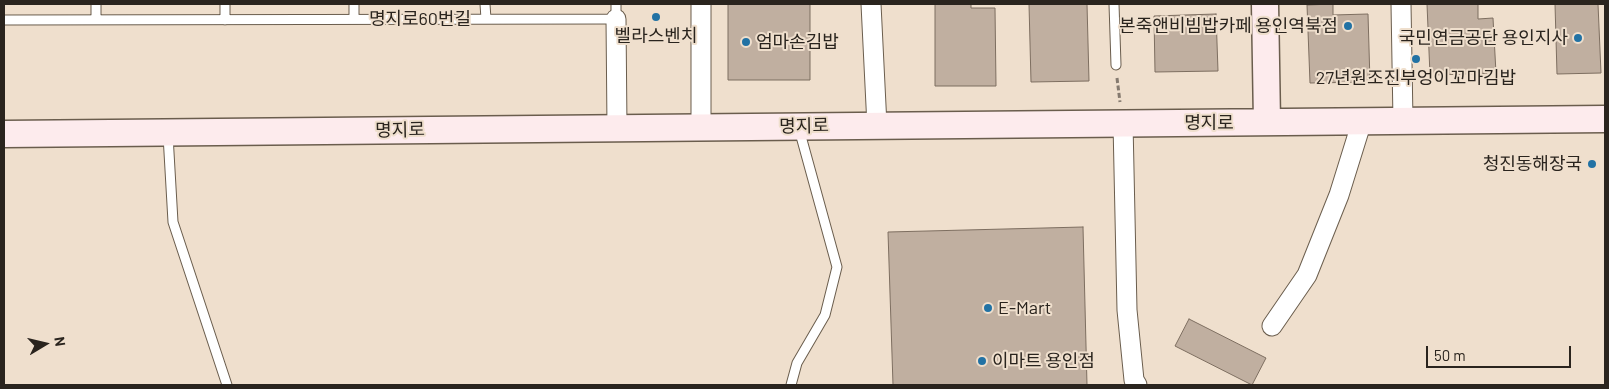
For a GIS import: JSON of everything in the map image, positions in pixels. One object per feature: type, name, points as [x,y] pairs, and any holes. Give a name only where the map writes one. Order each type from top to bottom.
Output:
[{"type":"main road","points":[[1265,4],[1267,122]]},
{"type":"main road","name":"명지로","points":[[4,134],[1605,119]]},
{"type":"street","points":[[701,4],[701,127]]},
{"type":"street","points":[[871,4],[877,126]]},
{"type":"street","points":[[1401,4],[1403,121]]},
{"type":"street","points":[[616,11],[616,128]]},
{"type":"street","points":[[1272,326],[1307,275],[1339,196],[1362,121]]},
{"type":"street","points":[[1123,123],[1127,310],[1134,380],[1137,385]]},
{"type":"lane","points":[[96,4],[96,20]]},
{"type":"lane","points":[[225,4],[225,20]]},
{"type":"lane","name":"명지로60번길","points":[[354,4],[354,19]]},
{"type":"lane","name":"명지로60번길","points":[[486,4],[486,19]]},
{"type":"lane","points":[[1114,4],[1116,65]]},
{"type":"lane","name":"명지로60번길","points":[[4,20],[486,19],[616,11]]},
{"type":"lane","points":[[791,385],[797,363],[825,315],[838,267],[798,126]]},
{"type":"lane","points":[[168,132],[173,222],[227,385]]},
{"type":"path","points":[[1116,65],[1123,123]]},
{"type":"building","points":[[728,4],[810,4],[810,80],[728,80]]},
{"type":"building","points":[[935,4],[971,4],[971,8],[995,8],[996,86],[935,86]]},
{"type":"building","points":[[1029,4],[1087,4],[1089,81],[1031,82]]},
{"type":"building","points":[[1333,4],[1333,15],[1368,14],[1370,82],[1310,83],[1307,5]]},
{"type":"building","points":[[1427,4],[1478,4],[1478,19],[1493,18],[1496,73],[1430,75]]},
{"type":"building","name":"국민연금공단 용인지사","points":[[1555,4],[1598,4],[1601,73],[1557,74]]},
{"type":"building","points":[[1216,14],[1218,71],[1155,72],[1154,16]]},
{"type":"building","name":"E-Mart","points":[[1083,227],[1087,385],[893,385],[888,232]]},
{"type":"building","points":[[1189,319],[1266,358],[1252,385],[1175,346]]},
{"type":"place","name":"벨라스벤치","points":[[656,17]]},
{"type":"place","name":"본죽앤비빔밥카페 용인역북점","points":[[1348,26]]},
{"type":"place","name":"국민연금공단 용인지사","points":[[1578,38]]},
{"type":"place","name":"엄마손김밥","points":[[746,42]]},
{"type":"place","name":"27년원조진부엉이꼬마김밥","points":[[1416,59]]},
{"type":"place","name":"청진동해장국","points":[[1592,164]]},
{"type":"place","name":"E-Mart","points":[[988,308]]},
{"type":"place","name":"이마트 용인점","points":[[982,361]]}]
